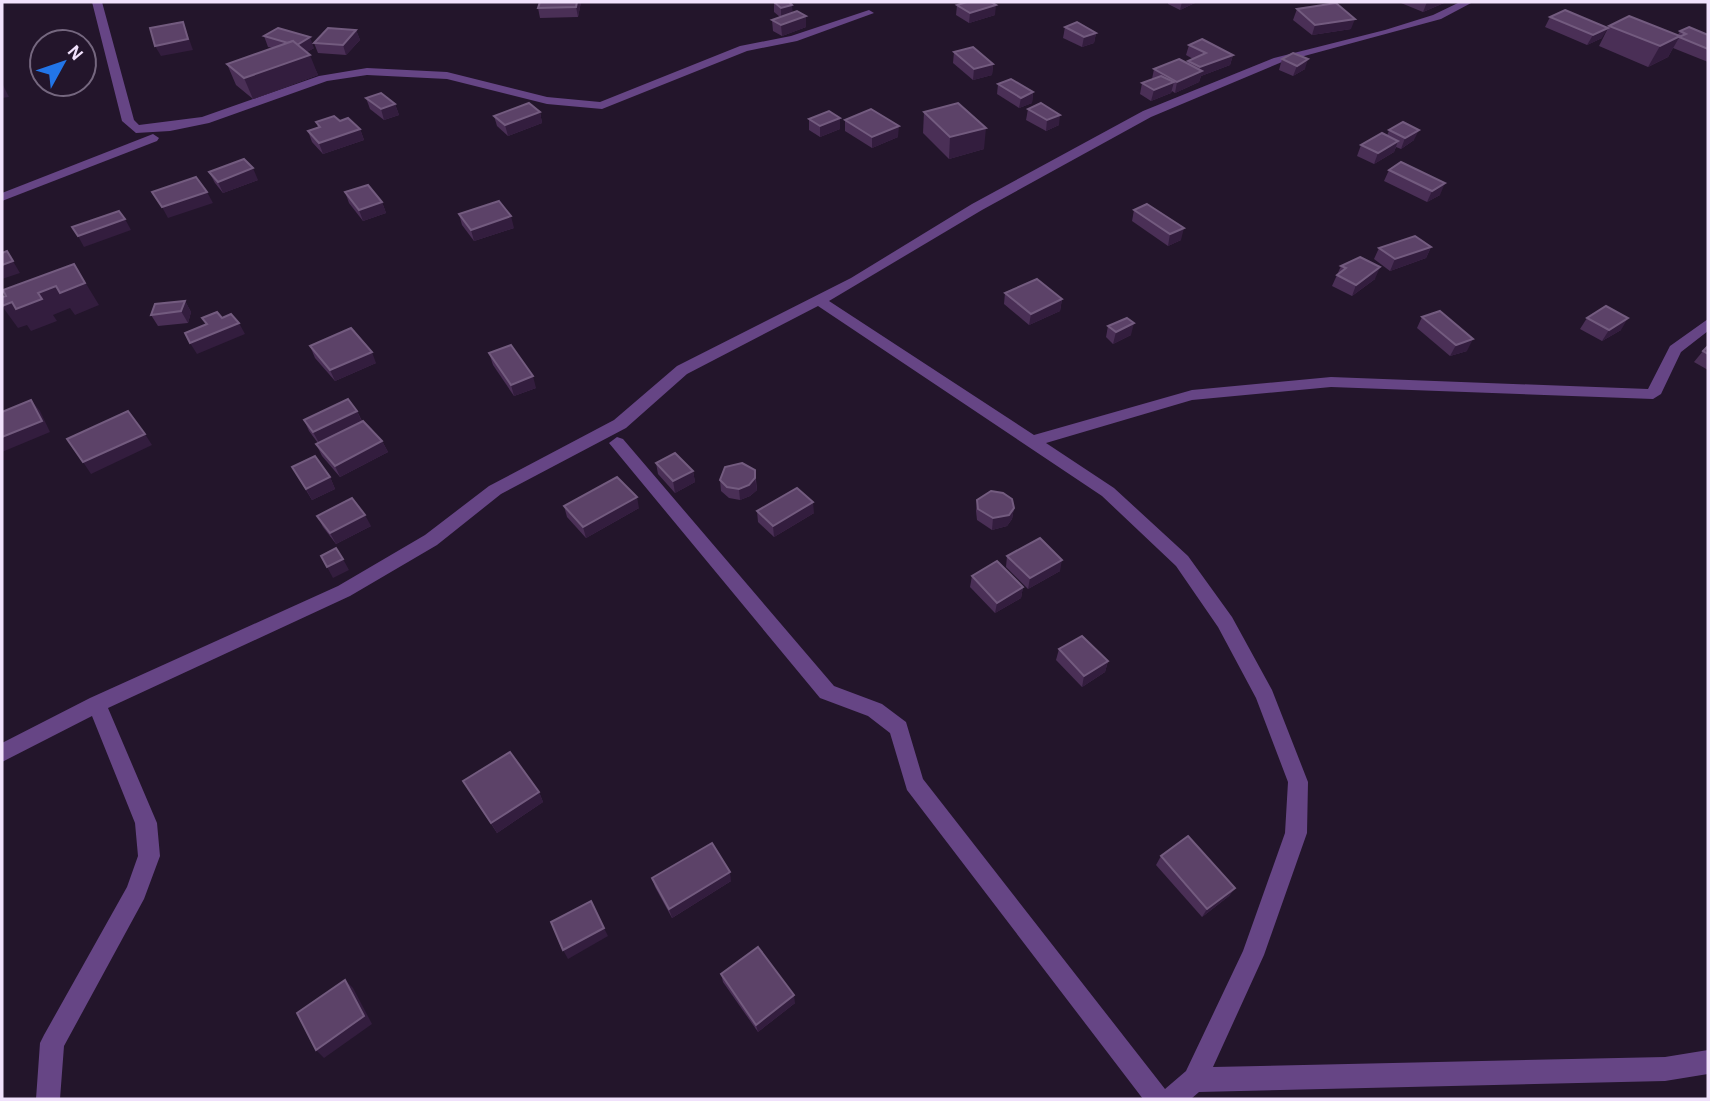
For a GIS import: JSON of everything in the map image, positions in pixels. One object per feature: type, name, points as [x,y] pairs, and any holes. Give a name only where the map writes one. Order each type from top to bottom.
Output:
[{"type":"street","points":[[97,2],[128,121],[136,129],[160,130],[256,104],[330,77],[356,71],[456,76],[572,105],[602,105],[744,48],[793,39],[869,13]]},
{"type":"street","points":[[2,753],[97,705],[344,591],[431,540],[495,490],[532,469],[581,448],[620,424],[682,370],[856,281],[977,207],[1147,114],[1278,60],[1389,33],[1437,17],[1468,2]]},
{"type":"street","points":[[2,197],[153,138]]},
{"type":"street","points":[[818,300],[1108,492],[1182,561],[1225,622],[1265,696],[1298,782],[1296,833],[1253,955],[1195,1080],[1172,1099]]},
{"type":"street","points":[[1034,441],[1192,395],[1331,382],[1653,394],[1675,349],[1708,324]]},
{"type":"street","points":[[617,443],[827,692],[875,710],[899,728],[915,783],[1158,1099]]},
{"type":"street","points":[[48,1099],[52,1043],[136,892],[149,856],[146,823],[97,705]]},
{"type":"street","points":[[1195,1080],[1665,1069],[1708,1062]]},
{"type":"building","points":[[540,2],[577,2],[576,7],[538,8]]},
{"type":"building","points":[[774,2],[789,2],[792,5],[781,8]]},
{"type":"building","points":[[967,2],[991,2],[996,5],[970,13],[957,5]]},
{"type":"building","points":[[1336,3],[1355,19],[1315,25],[1297,9]]},
{"type":"building","points":[[1565,10],[1608,28],[1593,35],[1550,17]]},
{"type":"building","points":[[797,11],[806,16],[781,25],[772,20]]},
{"type":"building","points":[[1629,16],[1680,36],[1660,46],[1609,26]]},
{"type":"building","points":[[183,22],[188,39],[155,46],[150,28]]},
{"type":"building","points":[[1077,22],[1096,33],[1084,37],[1065,27]]},
{"type":"building","points":[[1689,27],[1708,35],[1708,49],[1679,37],[1686,34],[1680,31]]},
{"type":"building","points":[[278,28],[310,37],[297,45],[293,41],[288,43],[264,36]]},
{"type":"building","points":[[328,28],[356,30],[343,45],[314,43]]},
{"type":"building","points":[[1202,39],[1233,55],[1200,67],[1188,61],[1206,53],[1189,45]]},
{"type":"building","points":[[293,41],[310,55],[244,78],[227,64]]},
{"type":"building","points":[[973,47],[993,64],[974,69],[954,52]]},
{"type":"building","points":[[1293,53],[1308,59],[1297,66],[1282,59]]},
{"type":"building","points":[[1179,59],[1202,71],[1177,82],[1154,69]]},
{"type":"building","points":[[1161,76],[1174,82],[1154,90],[1142,83]]},
{"type":"building","points":[[1011,79],[1033,92],[1021,98],[998,84]]},
{"type":"building","points":[[381,93],[395,104],[381,109],[366,98]]},
{"type":"building","points":[[529,103],[540,112],[505,125],[494,116]]},
{"type":"building","points":[[958,103],[986,128],[950,137],[924,112]]},
{"type":"building","points":[[1041,103],[1060,115],[1047,120],[1028,109]]},
{"type":"building","points":[[871,109],[899,126],[872,137],[845,120]]},
{"type":"building","points":[[829,111],[840,118],[820,126],[809,119]]},
{"type":"building","points":[[334,116],[340,121],[348,118],[360,129],[319,143],[308,131],[320,127],[316,122]]},
{"type":"building","points":[[1403,122],[1419,130],[1405,138],[1389,130]]},
{"type":"building","points":[[1382,133],[1398,141],[1378,153],[1361,145]]},
{"type":"building","points":[[244,159],[253,168],[218,182],[209,172]]},
{"type":"building","points":[[1401,162],[1445,183],[1432,191],[1389,170]]},
{"type":"building","points":[[196,177],[207,192],[162,207],[152,192]]},
{"type":"building","points":[[368,185],[382,202],[359,210],[345,192]]},
{"type":"building","points":[[499,201],[511,216],[471,230],[459,214]]},
{"type":"building","points":[[1147,204],[1184,228],[1170,234],[1134,210]]},
{"type":"building","points":[[119,211],[125,219],[78,236],[72,227]]},
{"type":"building","points":[[1415,236],[1431,247],[1395,259],[1379,248]]},
{"type":"building","points":[[7,251],[13,261],[2,265],[2,253]]},
{"type":"building","points":[[1360,257],[1380,267],[1356,285],[1337,275],[1346,268],[1341,266]]},
{"type":"building","points":[[74,264],[85,283],[60,293],[56,286],[38,293],[42,299],[16,309],[12,302],[2,306],[2,297],[6,296],[3,290]]},
{"type":"building","points":[[1037,279],[1062,299],[1031,314],[1005,293]]},
{"type":"building","points":[[185,301],[181,311],[151,315],[155,304]]},
{"type":"building","points":[[1606,306],[1628,318],[1609,330],[1587,318]]},
{"type":"building","points":[[1440,311],[1473,339],[1456,345],[1422,317]]},
{"type":"building","points":[[217,312],[222,318],[231,314],[239,323],[190,343],[185,333],[207,324],[202,318]]},
{"type":"building","points":[[1127,318],[1134,323],[1116,332],[1108,326]]},
{"type":"building","points":[[351,328],[372,352],[330,370],[310,346]]},
{"type":"building","points":[[511,345],[533,376],[511,385],[489,353]]},
{"type":"building","points":[[348,399],[357,411],[313,432],[304,420]]},
{"type":"building","points":[[31,400],[42,421],[2,437],[2,412]]},
{"type":"building","points":[[128,411],[145,434],[83,462],[67,439]]},
{"type":"building","points":[[363,421],[382,441],[335,466],[316,444]]},
{"type":"building","points":[[675,453],[693,471],[673,481],[656,463]]},
{"type":"building","points":[[315,456],[330,477],[306,489],[292,467]]},
{"type":"building","points":[[742,463],[755,470],[755,478],[749,485],[739,489],[727,487],[720,480],[725,467]]},
{"type":"building","points":[[617,477],[637,497],[583,527],[564,506]]},
{"type":"building","points":[[797,488],[813,502],[773,526],[757,511]]},
{"type":"building","points":[[991,491],[1003,493],[1012,499],[1014,508],[1009,515],[993,518],[978,509],[977,500]]},
{"type":"building","points":[[352,498],[365,515],[330,533],[317,516]]},
{"type":"building","points":[[1040,538],[1062,560],[1030,578],[1007,556]]},
{"type":"building","points":[[336,548],[343,559],[327,567],[321,556]]},
{"type":"building","points":[[997,561],[1023,587],[997,603],[972,576]]},
{"type":"building","points":[[1082,636],[1108,661],[1084,676],[1059,649]]},
{"type":"building","points":[[510,752],[539,792],[491,823],[463,781]]},
{"type":"building","points":[[1188,836],[1235,888],[1207,909],[1161,856]]},
{"type":"building","points":[[712,843],[730,872],[669,909],[652,878]]},
{"type":"building","points":[[591,901],[604,928],[563,950],[551,922]]},
{"type":"building","points":[[758,947],[794,995],[756,1025],[721,974]]},
{"type":"building","points":[[345,980],[364,1016],[316,1050],[297,1013]]}]
